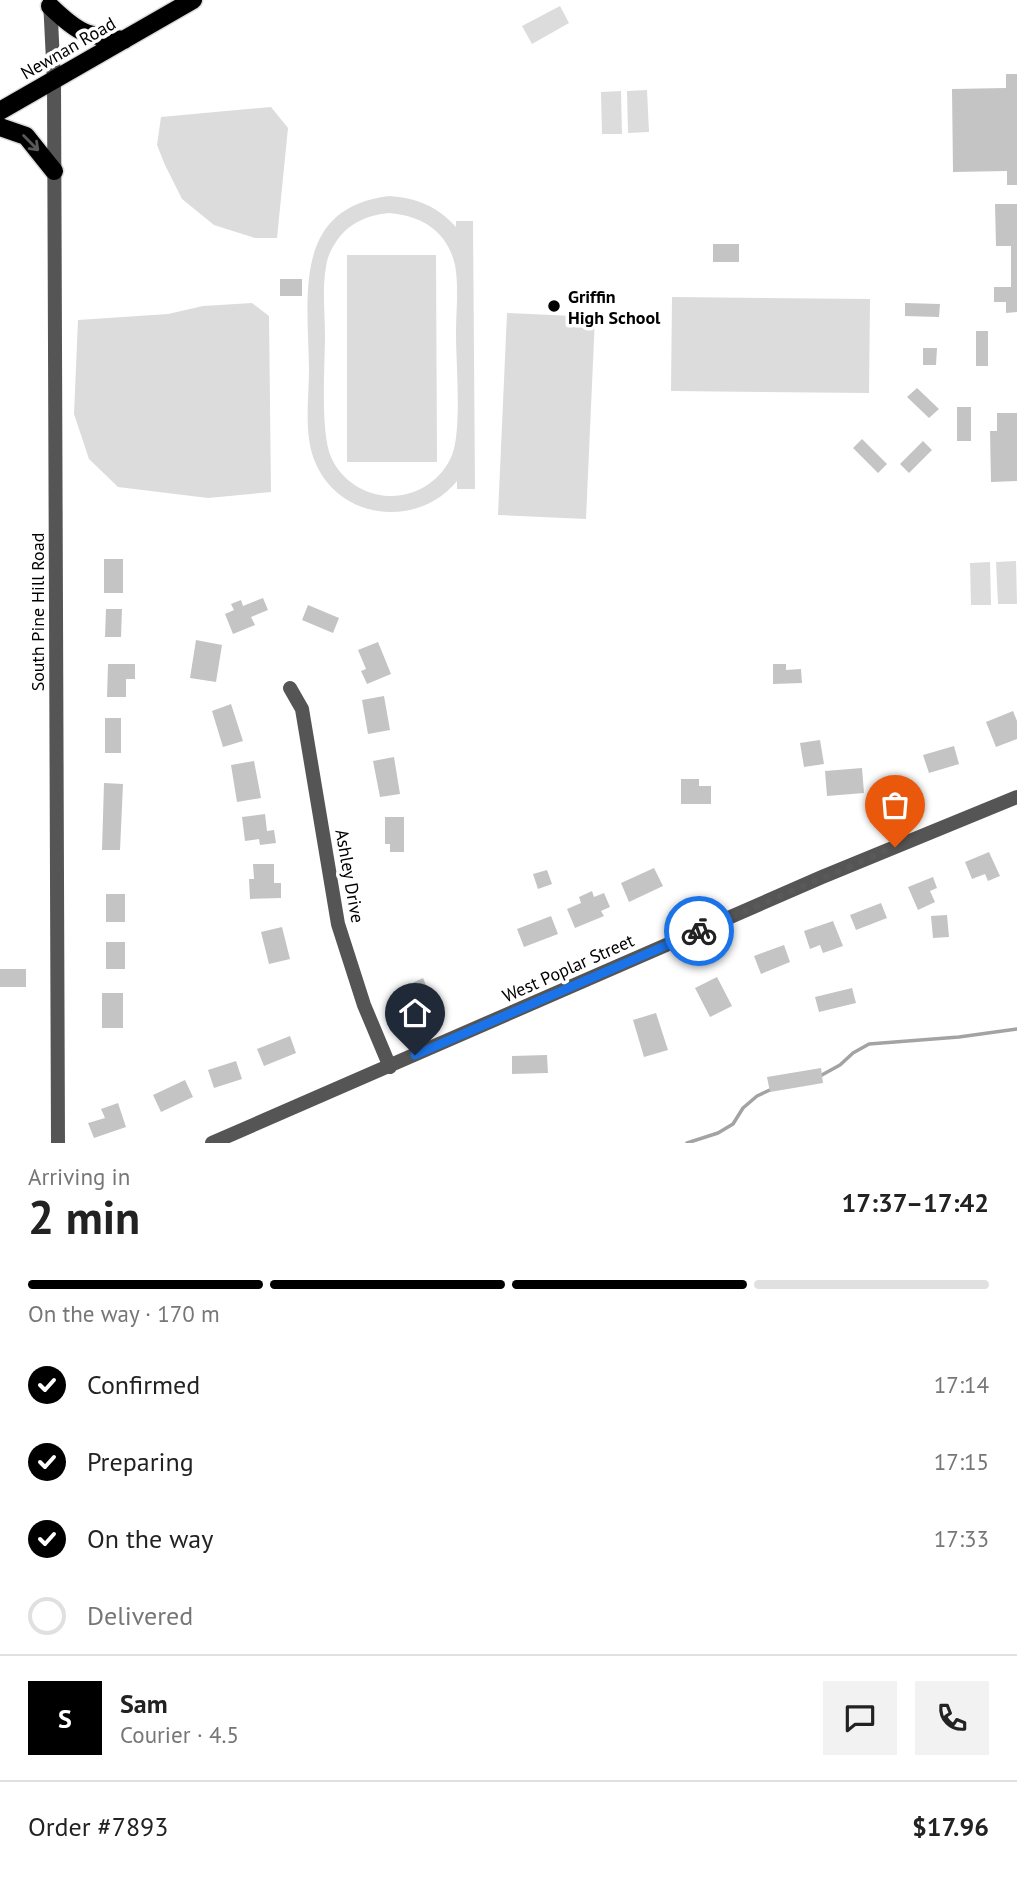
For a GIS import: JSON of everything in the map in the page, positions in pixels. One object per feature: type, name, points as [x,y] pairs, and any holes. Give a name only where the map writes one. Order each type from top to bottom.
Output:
[{"type":"main road","name":"Newnan Road","points":[[0,111],[193,0]]},
{"type":"main road","points":[[50,3],[73,28],[94,37],[124,40]]},
{"type":"main road","points":[[0,127],[26,136],[54,171]]},
{"type":"street","name":"South Pine Hill Road","points":[[50,3],[54,81],[58,1143]]},
{"type":"street","name":"Ashley Drive","points":[[290,688],[302,709],[338,924],[364,1005],[390,1067]]},
{"type":"street","name":"West Poplar Street","points":[[212,1143],[810,883],[1017,797]]},
{"type":"shaded area","points":[[560,6],[569,23],[532,44],[522,26]]},
{"type":"shaded area","points":[[647,90],[649,132],[628,133],[627,91]]},
{"type":"shaded area","points":[[621,91],[622,134],[602,134],[601,92]]},
{"type":"shaded area","points":[[271,107],[288,128],[277,238],[255,238],[214,225],[182,199],[157,145],[161,117]]},
{"type":"shaded area","points":[[389,196],[399,197],[434,208],[456,227],[456,221],[473,221],[475,489],[457,489],[457,481],[441,496],[422,506],[402,511],[382,512],[362,507],[343,497],[328,483],[316,464],[309,442],[307,313],[312,260],[321,237],[335,218],[358,204]],"holes":[[[397,214],[420,220],[433,228],[451,252],[457,290],[458,413],[455,444],[442,472],[418,490],[389,496],[371,493],[354,485],[341,473],[331,457],[324,415],[324,284],[330,254],[346,230],[359,221],[374,216]]]},
{"type":"shaded area","points":[[347,255],[436,255],[437,462],[347,462]]},
{"type":"shaded area","points":[[672,297],[870,299],[869,393],[671,391]]},
{"type":"shaded area","points":[[252,303],[269,316],[271,492],[208,498],[118,487],[89,459],[74,414],[78,320],[168,314],[203,306]]},
{"type":"shaded area","points":[[507,313],[595,317],[586,519],[498,515]]},
{"type":"shaded area","points":[[1016,561],[1017,604],[998,604],[996,562]]},
{"type":"shaded area","points":[[990,562],[991,605],[971,605],[970,563]]},
{"type":"building","points":[[1006,74],[1017,74],[1017,185],[1007,185],[1007,171],[953,172],[952,89],[1006,88]]},
{"type":"building","points":[[995,204],[1017,204],[1017,312],[1006,313],[1006,302],[994,302],[994,287],[1011,287],[1011,246],[996,246]]},
{"type":"building","points":[[713,244],[739,244],[739,262],[713,262]]},
{"type":"building","points":[[280,279],[302,279],[302,296],[280,296]]},
{"type":"building","points":[[905,303],[940,304],[939,317],[905,316]]},
{"type":"building","points":[[976,331],[988,331],[988,366],[976,366]]},
{"type":"building","points":[[923,348],[937,348],[936,365],[923,365]]},
{"type":"building","points":[[917,388],[939,409],[929,418],[907,397]]},
{"type":"building","points":[[957,407],[971,407],[971,441],[957,441]]},
{"type":"building","points":[[997,413],[1017,413],[1017,481],[991,482],[990,431],[997,431]]},
{"type":"building","points":[[862,439],[887,464],[878,473],[853,448]]},
{"type":"building","points":[[923,441],[932,450],[909,473],[900,464]]},
{"type":"building","points":[[104,559],[123,559],[123,593],[104,593]]},
{"type":"building","points":[[263,598],[268,610],[251,617],[255,625],[233,634],[225,614],[234,610],[231,604],[241,600],[243,606]]},
{"type":"building","points":[[308,605],[339,618],[333,633],[302,620]]},
{"type":"building","points":[[106,609],[122,609],[121,637],[105,637]]},
{"type":"building","points":[[196,640],[222,645],[216,682],[190,678]]},
{"type":"building","points":[[378,642],[391,674],[367,684],[361,671],[366,669],[358,650]]},
{"type":"building","points":[[108,664],[135,664],[135,679],[126,679],[126,697],[107,697]]},
{"type":"building","points":[[773,664],[786,664],[786,670],[801,669],[802,683],[773,684]]},
{"type":"building","points":[[384,696],[390,730],[368,734],[362,700]]},
{"type":"building","points":[[231,704],[243,741],[223,747],[212,711]]},
{"type":"building","points":[[1013,711],[1017,721],[1017,739],[996,747],[986,722]]},
{"type":"building","points":[[105,718],[121,718],[121,753],[105,753]]},
{"type":"building","points":[[820,740],[824,764],[804,767],[800,743]]},
{"type":"building","points":[[954,746],[959,764],[929,773],[923,755]]},
{"type":"building","points":[[394,757],[400,794],[380,797],[373,761]]},
{"type":"building","points":[[254,761],[261,798],[237,802],[231,765]]},
{"type":"building","points":[[862,768],[864,793],[827,796],[825,771]]},
{"type":"building","points":[[681,779],[699,779],[699,786],[711,786],[711,804],[681,804]]},
{"type":"building","points":[[104,783],[123,784],[120,850],[102,850]]},
{"type":"building","points":[[265,814],[267,831],[274,830],[276,843],[260,845],[259,839],[245,841],[242,817]]},
{"type":"building","points":[[385,817],[404,817],[404,852],[390,852],[390,844],[385,844]]},
{"type":"building","points":[[989,852],[1000,876],[988,881],[985,874],[972,879],[965,862]]},
{"type":"building","points":[[253,864],[274,864],[274,883],[281,883],[281,898],[250,899],[249,879],[254,879]]},
{"type":"building","points":[[654,868],[663,886],[629,902],[621,883]]},
{"type":"building","points":[[547,870],[552,884],[538,889],[533,874]]},
{"type":"building","points":[[933,877],[937,888],[930,891],[935,902],[918,910],[908,887]]},
{"type":"building","points":[[592,891],[594,897],[604,893],[610,907],[601,911],[604,916],[575,928],[567,909],[581,903],[579,897]]},
{"type":"building","points":[[106,894],[125,894],[125,922],[106,922]]},
{"type":"building","points":[[881,903],[887,918],[856,930],[850,915]]},
{"type":"building","points":[[947,915],[949,937],[933,938],[931,916]]},
{"type":"building","points":[[551,916],[558,934],[524,947],[517,929]]},
{"type":"building","points":[[833,921],[843,946],[823,953],[820,945],[810,949],[804,931]]},
{"type":"building","points":[[282,927],[290,959],[269,964],[261,932]]},
{"type":"building","points":[[106,942],[125,942],[125,969],[106,969]]},
{"type":"building","points":[[784,945],[790,962],[761,974],[754,956]]},
{"type":"building","points":[[0,969],[26,969],[26,987],[0,987]]},
{"type":"building","points":[[717,977],[732,1006],[710,1017],[695,988]]},
{"type":"building","points":[[423,978],[431,997],[402,1010],[393,992]]},
{"type":"building","points":[[852,988],[856,1003],[819,1012],[815,997]]},
{"type":"building","points":[[102,993],[123,993],[123,1028],[102,1028]]},
{"type":"building","points":[[656,1013],[668,1050],[644,1057],[633,1020]]},
{"type":"building","points":[[290,1036],[296,1053],[264,1066],[257,1049]]},
{"type":"building","points":[[547,1055],[548,1073],[512,1074],[512,1056]]},
{"type":"building","points":[[236,1061],[242,1079],[214,1088],[208,1070]]},
{"type":"building","points":[[821,1068],[823,1083],[770,1092],[767,1077]]},
{"type":"building","points":[[185,1080],[193,1097],[161,1112],[153,1095]]},
{"type":"building","points":[[118,1103],[126,1127],[94,1138],[88,1123],[105,1118],[101,1109]]},
{"type":"waterway","points":[[820,1076],[869,1044],[959,1037],[1017,1029]]},
{"type":"waterway","points":[[687,1143],[718,1133],[733,1124],[743,1108],[757,1096],[772,1089]]},
{"type":"way so far","points":[[699,931],[895,847]]},
{"type":"place","name":"Griffin High School","points":[[554,306]]},
{"type":"route","points":[[415,1055],[699,931]]}]
